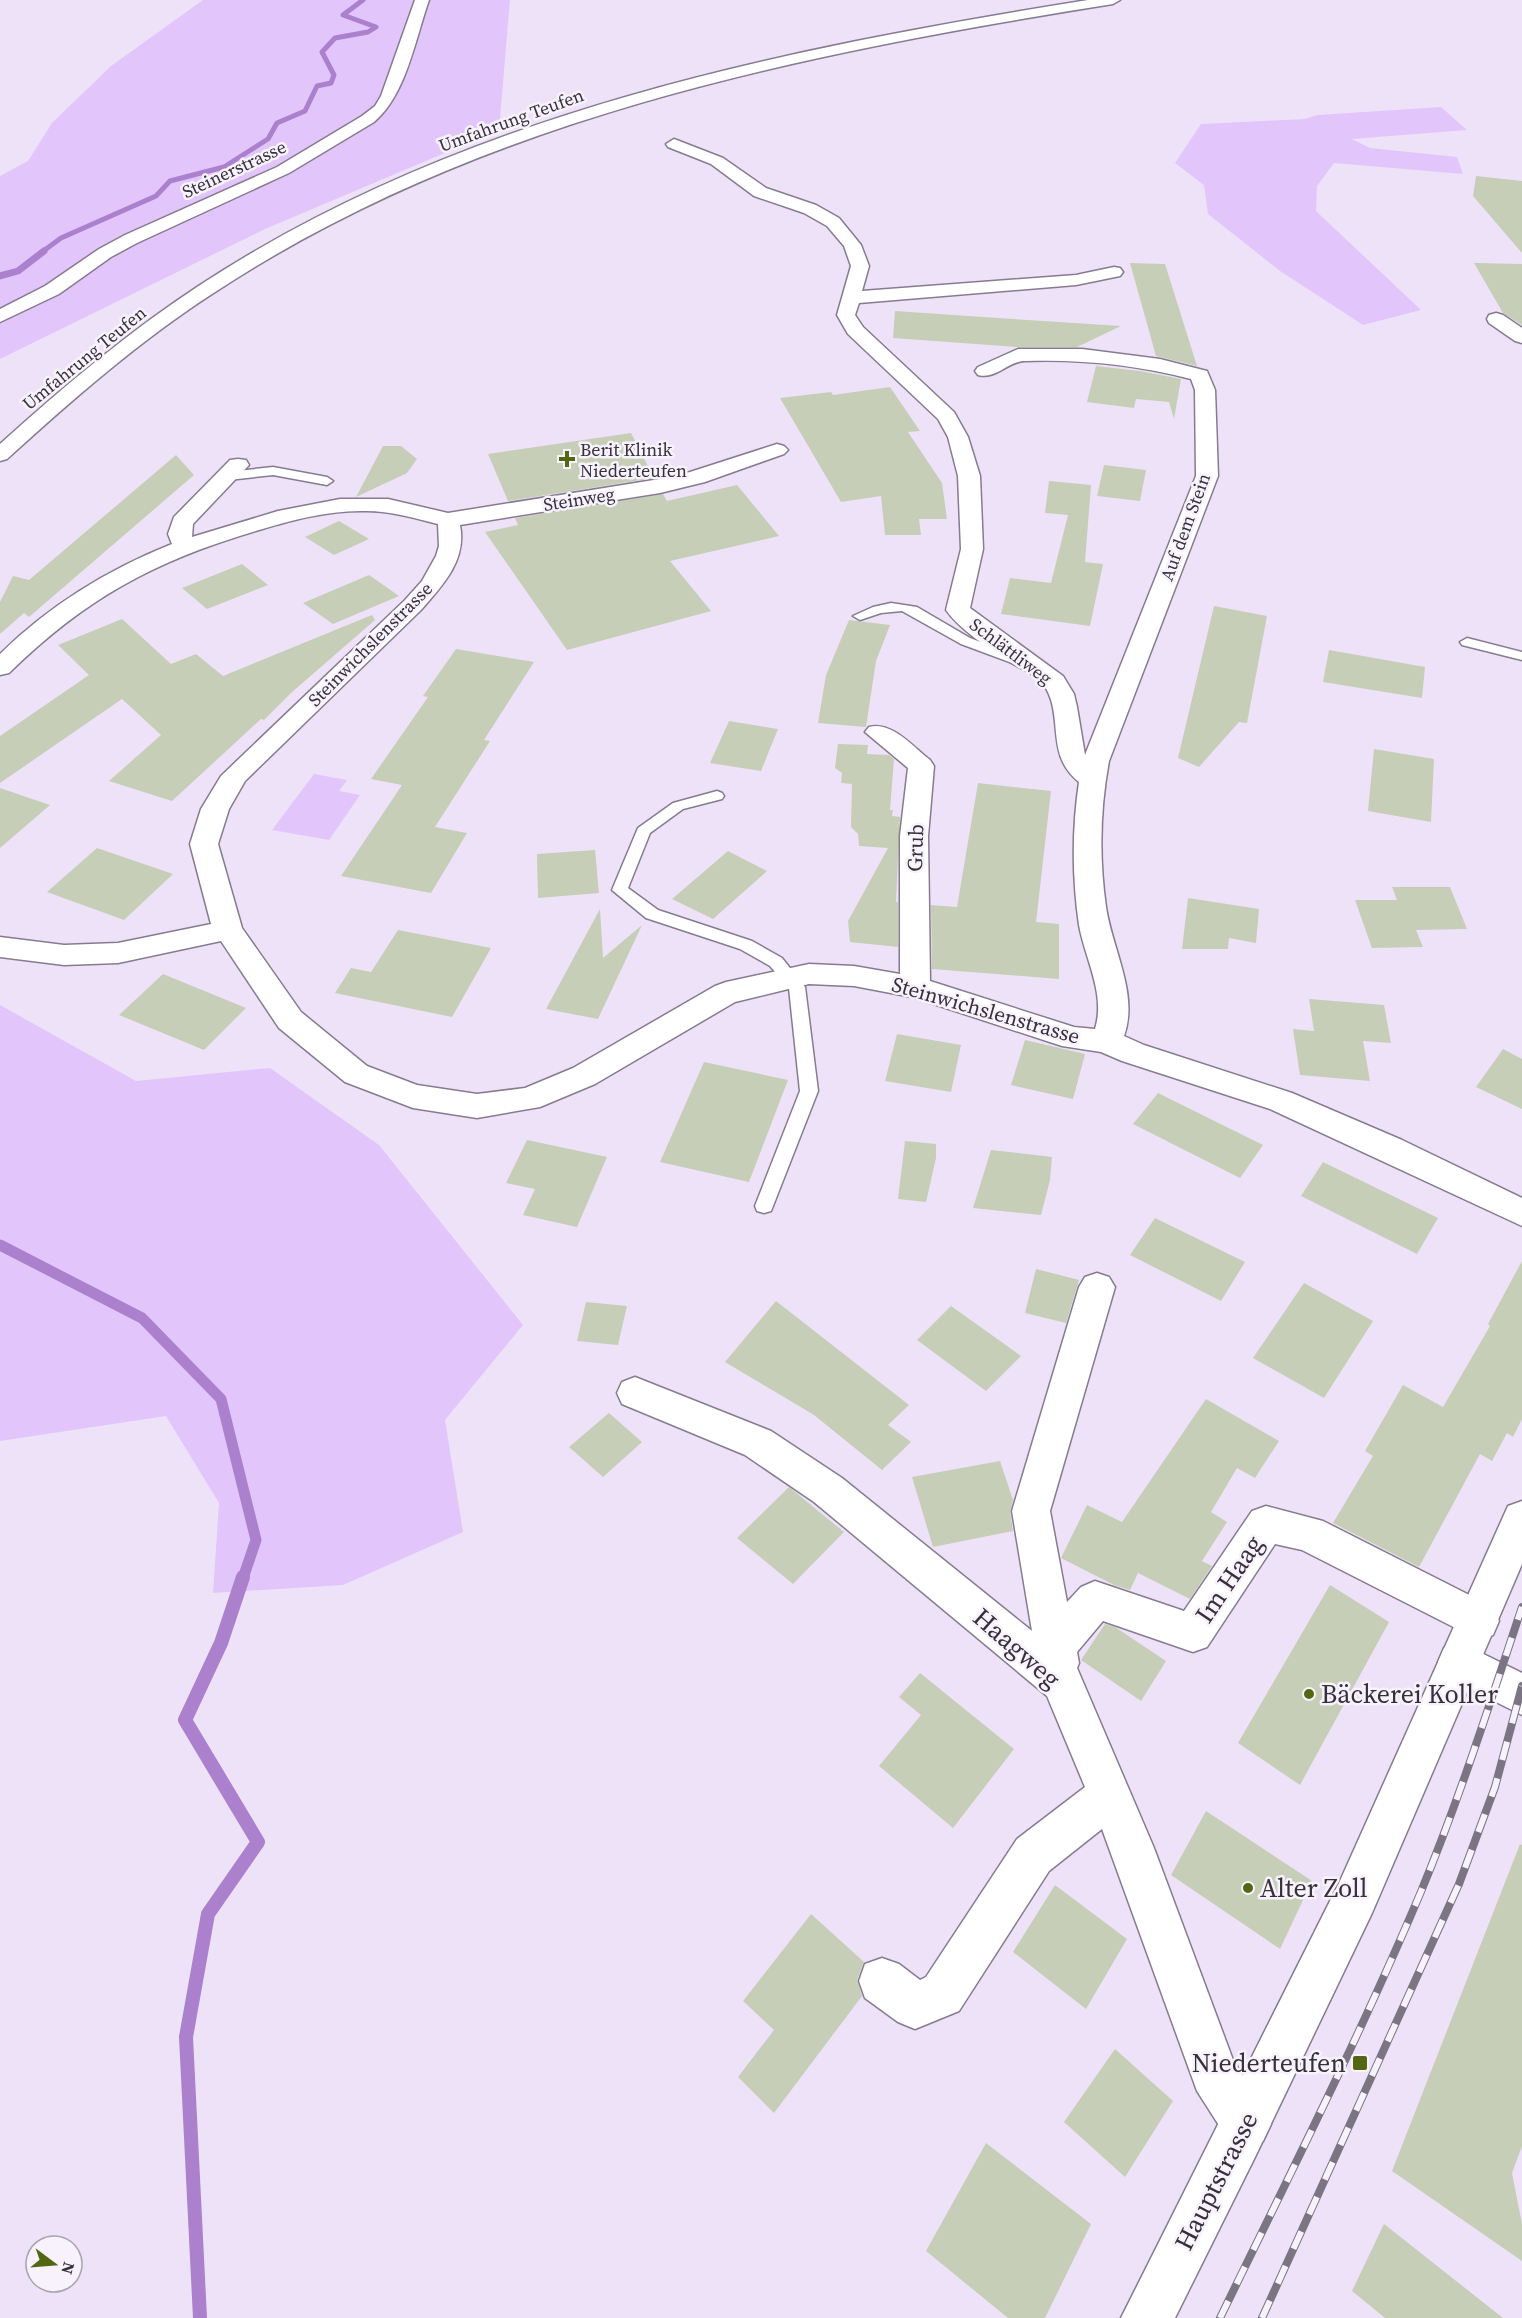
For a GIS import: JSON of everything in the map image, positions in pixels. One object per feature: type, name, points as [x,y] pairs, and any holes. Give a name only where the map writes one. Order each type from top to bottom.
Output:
[{"type":"street","name":"Steinerstrasse","points":[[0,316],[52,290],[105,253],[131,239],[283,170],[368,119],[380,109],[389,96],[422,0]]},
{"type":"street","name":"Umfahrung Teufen","points":[[0,455],[91,374],[135,339],[226,277],[334,216],[393,187],[451,163],[594,110],[708,77],[898,36],[1113,0]]},
{"type":"street","name":"Schlättliweg","points":[[674,144],[717,161],[760,192],[810,209],[833,222],[852,245],[860,266],[846,315],[855,330],[946,416],[958,437],[969,476],[972,549],[958,610],[977,628],[1054,681],[1067,712],[1070,756],[1081,773],[1092,779]]},
{"type":"street","points":[[850,298],[1076,280],[1114,272]]},
{"type":"street","points":[[1496,320],[1522,336]]},
{"type":"street","name":"Auf dem Stein","points":[[985,371],[1018,355],[1082,355],[1160,365],[1200,375],[1205,390],[1207,476],[1096,761],[1092,779]]},
{"type":"street","name":"Steinweg","points":[[448,519],[660,486],[697,477],[777,450]]},
{"type":"street","points":[[185,547],[179,534],[182,522],[233,470]]},
{"type":"street","points":[[0,668],[25,642],[68,607],[115,577],[185,547],[278,518],[332,507],[366,504],[397,507],[448,519]]},
{"type":"street","name":"Steinwichslenstrasse","points":[[448,519],[452,535],[451,552],[438,576],[413,605],[234,776],[215,809],[204,844],[214,889],[228,930],[290,1020],[356,1074],[413,1096],[477,1106],[530,1099],[584,1076],[726,993],[809,974],[854,976],[915,987],[1073,1038],[1106,1041],[1133,1053],[1281,1101],[1390,1149],[1522,1213]]},
{"type":"street","name":"Grub","points":[[878,732],[921,766],[914,836],[915,987]]},
{"type":"street","points":[[1092,779],[1086,863],[1094,927],[1114,1003],[1113,1018],[1106,1041]]},
{"type":"street","points":[[0,947],[64,955],[118,953],[228,930]]},
{"type":"street","points":[[1059,1665],[1031,1511],[1097,1287]]},
{"type":"street","name":"Haagweg","points":[[635,1393],[758,1443],[828,1490],[1059,1665],[1109,1796],[1132,1848],[1214,2074],[1246,2124]]},
{"type":"street","name":"Hauptstrasse","points":[[1147,2318],[1246,2124],[1356,1897],[1459,1662],[1479,1622],[1522,1519]]},
{"type":"street","name":"Im Haag","points":[[1059,1665],[1095,1600],[1193,1633],[1266,1524],[1309,1534],[1479,1622]]},
{"type":"street","points":[[1459,1662],[1522,1695]]},
{"type":"street","points":[[882,1981],[915,2005],[942,1994],[1033,1855],[1109,1796]]},
{"type":"lane","points":[[233,470],[273,471],[327,481]]},
{"type":"lane","points":[[860,616],[884,606],[907,608],[982,650],[1036,667]]},
{"type":"lane","points":[[1467,642],[1522,656]]},
{"type":"lane","points":[[717,795],[678,806],[643,831],[620,890],[652,914],[746,945],[776,962],[797,987],[809,1090],[764,1206]]},
{"type":"shaded area","points":[[203,0],[510,0],[499,130],[265,229],[0,359],[0,176],[28,161],[52,123],[111,66]]},
{"type":"shaded area","points":[[1441,107],[1467,130],[1352,139],[1370,148],[1457,157],[1463,174],[1334,163],[1317,186],[1316,211],[1421,310],[1363,325],[1280,271],[1208,214],[1204,185],[1175,163],[1201,124],[1304,119],[1318,115]]},
{"type":"shaded area","points":[[314,774],[347,780],[339,791],[360,795],[329,840],[272,830]]},
{"type":"shaded area","points":[[0,1005],[136,1081],[270,1068],[379,1145],[523,1325],[445,1420],[463,1532],[343,1585],[213,1593],[219,1503],[166,1416],[0,1441]]},
{"type":"building","points":[[1476,176],[1522,181],[1522,253],[1473,196]]},
{"type":"building","points":[[1130,263],[1165,264],[1197,366],[1156,356]]},
{"type":"building","points":[[1474,263],[1522,264],[1522,325],[1503,313]]},
{"type":"building","points":[[895,311],[1121,326],[1077,347],[1017,347],[893,338]]},
{"type":"building","points":[[1096,366],[1181,379],[1174,419],[1169,402],[1136,399],[1134,408],[1087,402]]},
{"type":"building","points":[[890,387],[920,431],[908,432],[942,483],[947,519],[919,519],[921,535],[885,535],[881,496],[841,502],[780,398],[831,392],[833,395]]},
{"type":"building","name":"Berit Klinik Niederteufen","points":[[631,433],[654,478],[508,501],[488,454]]},
{"type":"building","points":[[383,446],[401,446],[417,459],[407,473],[356,497]]},
{"type":"building","points":[[176,455],[194,475],[29,617],[24,613],[0,634],[0,602],[13,576],[29,580]]},
{"type":"building","points":[[1104,465],[1146,470],[1140,501],[1097,496]]},
{"type":"building","points":[[1049,481],[1091,485],[1085,562],[1103,564],[1090,626],[1001,614],[1010,578],[1051,583],[1068,515],[1045,513]]},
{"type":"building","points":[[737,485],[779,536],[670,561],[711,611],[567,650],[485,532],[518,525],[515,518],[663,494],[667,501]]},
{"type":"building","points":[[339,521],[369,539],[334,555],[305,537]]},
{"type":"building","points":[[242,564],[268,585],[207,609],[182,588]]},
{"type":"building","points":[[369,575],[399,596],[333,624],[303,603]]},
{"type":"building","points":[[1214,606],[1267,616],[1247,723],[1239,722],[1199,767],[1178,758]]},
{"type":"building","points":[[372,615],[375,620],[291,693],[264,720],[261,719],[172,801],[109,781],[161,735],[122,699],[0,783],[0,736],[89,675],[58,645],[122,619],[171,664],[196,654],[223,676]]},
{"type":"building","points":[[849,620],[890,625],[876,661],[866,727],[818,723],[826,675]]},
{"type":"building","points":[[456,649],[534,662],[484,740],[490,741],[435,827],[467,833],[431,893],[341,876],[402,785],[371,779],[428,697],[423,696]]},
{"type":"building","points":[[1329,650],[1425,667],[1422,698],[1323,682]]},
{"type":"building","points":[[729,721],[778,729],[761,771],[710,763]]},
{"type":"building","points":[[838,744],[868,745],[867,754],[889,755],[894,759],[890,810],[893,810],[892,816],[900,817],[896,902],[898,902],[898,947],[850,942],[848,921],[888,848],[859,846],[858,834],[851,827],[852,784],[841,783],[842,773],[835,768]]},
{"type":"building","points":[[1374,749],[1434,759],[1431,822],[1368,811]]},
{"type":"building","points":[[978,783],[1051,791],[1036,922],[1059,924],[1059,979],[932,969],[931,905],[957,907]]},
{"type":"building","points":[[0,788],[50,805],[0,848]]},
{"type":"building","points":[[97,848],[173,874],[124,920],[47,892]]},
{"type":"building","points":[[595,850],[599,893],[538,898],[537,854]]},
{"type":"building","points":[[728,851],[767,871],[713,919],[672,899]]},
{"type":"building","points":[[1392,887],[1450,887],[1467,929],[1416,930],[1423,947],[1372,948],[1355,900],[1397,900]]},
{"type":"building","points":[[1188,898],[1259,909],[1256,943],[1229,938],[1228,949],[1182,949]]},
{"type":"building","points":[[600,909],[603,958],[642,925],[598,1019],[546,1009]]},
{"type":"building","points":[[398,930],[491,948],[452,1017],[335,993],[351,968],[371,972]]},
{"type":"building","points":[[163,974],[246,1008],[204,1050],[119,1015]]},
{"type":"building","points":[[1309,999],[1384,1005],[1391,1043],[1363,1041],[1370,1081],[1300,1075],[1293,1029],[1314,1031]]},
{"type":"building","points":[[897,1034],[961,1045],[951,1092],[885,1081]]},
{"type":"building","points":[[1025,1040],[1085,1054],[1073,1099],[1011,1085]]},
{"type":"building","points":[[1503,1049],[1522,1059],[1522,1109],[1476,1087]]},
{"type":"building","points":[[704,1062],[788,1080],[749,1182],[660,1162]]},
{"type":"building","points":[[1158,1093],[1263,1145],[1240,1178],[1133,1124]]},
{"type":"building","points":[[527,1140],[607,1157],[577,1227],[523,1215],[535,1189],[506,1183]]},
{"type":"building","points":[[905,1141],[936,1144],[936,1158],[926,1202],[898,1199]]},
{"type":"building","points":[[991,1150],[1052,1157],[1050,1180],[1041,1215],[973,1208]]},
{"type":"building","points":[[1323,1162],[1438,1218],[1417,1254],[1301,1196]]},
{"type":"building","points":[[1155,1218],[1245,1262],[1221,1301],[1130,1255]]},
{"type":"building","points":[[1522,1261],[1522,1419],[1513,1437],[1507,1433],[1492,1461],[1480,1454],[1419,1567],[1333,1523],[1373,1456],[1365,1451],[1403,1385],[1443,1407],[1490,1326],[1488,1324]]},
{"type":"building","points":[[1036,1269],[1079,1280],[1066,1323],[1025,1313]]},
{"type":"building","points":[[1304,1283],[1373,1321],[1324,1398],[1253,1358]]},
{"type":"building","points":[[776,1301],[909,1405],[888,1425],[911,1442],[882,1470],[814,1415],[725,1362]]},
{"type":"building","points":[[586,1302],[627,1306],[618,1345],[577,1341]]},
{"type":"building","points":[[951,1306],[1021,1356],[986,1391],[917,1340]]},
{"type":"building","points":[[1206,1399],[1279,1441],[1255,1478],[1237,1468],[1211,1512],[1227,1522],[1202,1561],[1212,1566],[1190,1599],[1138,1573],[1130,1590],[1114,1585],[1061,1558],[1087,1505],[1122,1522]]},
{"type":"building","points":[[609,1413],[642,1442],[603,1477],[569,1447]]},
{"type":"building","points":[[1000,1461],[1013,1500],[1010,1511],[1013,1531],[933,1547],[912,1477]]},
{"type":"building","points":[[789,1487],[844,1532],[793,1584],[737,1538]]},
{"type":"building","points":[[1330,1585],[1389,1622],[1300,1785],[1238,1743]]},
{"type":"building","points":[[1105,1624],[1115,1627],[1166,1661],[1141,1701],[1081,1660]]},
{"type":"building","points":[[920,1673],[1014,1749],[953,1828],[879,1766],[921,1715],[899,1697]]},
{"type":"building","points":[[1206,1811],[1312,1881],[1280,1949],[1171,1875]]},
{"type":"building","points":[[1520,1844],[1522,1845],[1522,2146],[1512,2173],[1522,2224],[1522,2261],[1392,2171]]},
{"type":"building","points":[[1055,1885],[1127,1939],[1086,2009],[1013,1952]]},
{"type":"building","points":[[811,1914],[864,1962],[857,1980],[862,1996],[774,2113],[738,2077],[774,2030],[743,2001]]},
{"type":"building","points":[[1115,2049],[1173,2101],[1125,2177],[1064,2122]]},
{"type":"building","points":[[986,2143],[1091,2224],[1045,2318],[1008,2318],[926,2251]]},
{"type":"building","points":[[1384,2224],[1503,2318],[1385,2318],[1352,2291]]},
{"type":"waterway","points":[[42,252],[61,238],[156,196],[170,181],[224,167],[268,139],[277,123],[305,111],[317,86],[331,83],[334,75],[322,52],[335,38],[368,32],[376,27],[343,15],[363,0]]},
{"type":"waterway","points":[[0,276],[18,271],[44,251]]},
{"type":"waterway","points":[[0,1245],[142,1318],[221,1399],[256,1540],[243,1578]]},
{"type":"waterway","points":[[200,2318],[186,2037],[208,1914],[258,1842],[185,1720],[221,1643],[243,1577]]},
{"type":"railway","points":[[1220,2318],[1348,2055],[1420,1894],[1461,1787],[1522,1607]]},
{"type":"railway","points":[[1262,2318],[1459,1884],[1495,1787],[1522,1686]]},
{"type":"place","name":"Berit Klinik Niederteufen","points":[[567,459]]},
{"type":"place","name":"Bäckerei Koller","points":[[1309,1694]]},
{"type":"place","name":"Alter Zoll","points":[[1248,1888]]},
{"type":"place","name":"Niederteufen","points":[[1360,2063]]}]
